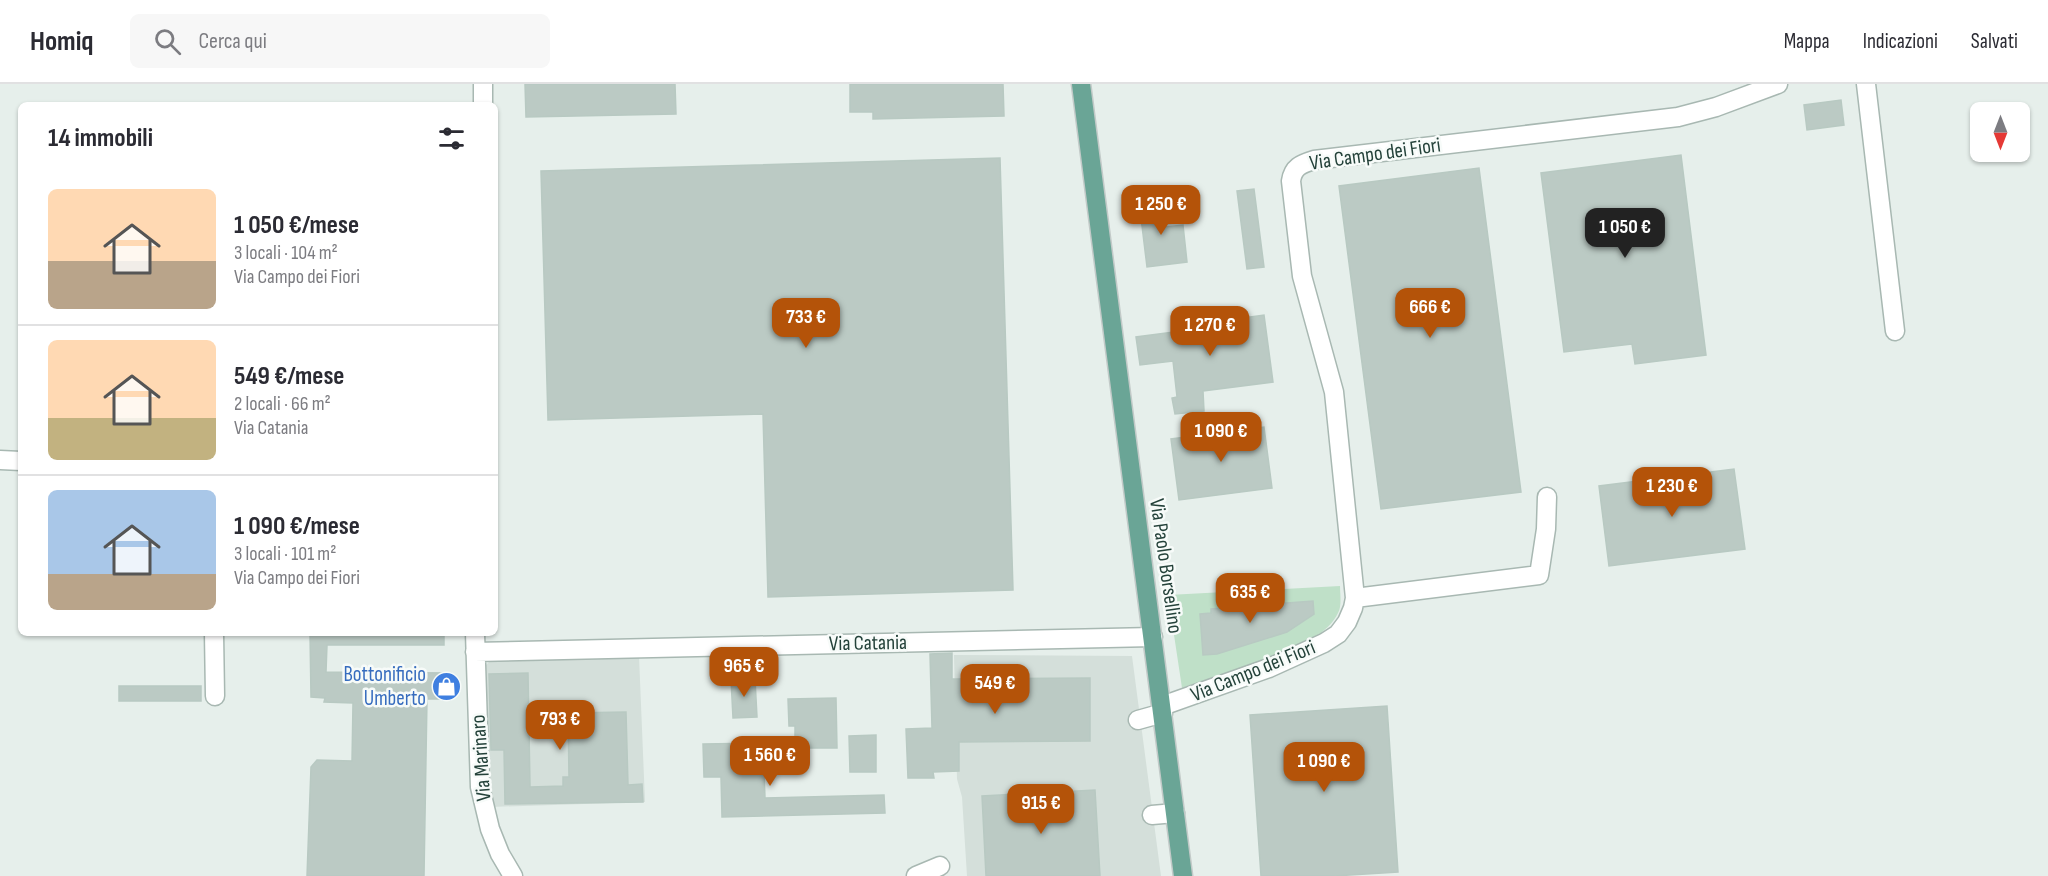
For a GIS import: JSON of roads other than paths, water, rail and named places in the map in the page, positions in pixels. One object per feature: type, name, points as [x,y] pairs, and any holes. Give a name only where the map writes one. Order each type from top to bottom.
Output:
[{"type":"main road","name":"Via Paolo Borsellino","points":[[1081,84],[1183,876]]},
{"type":"street","points":[[483,84],[483,102]]},
{"type":"street","name":"Via Campo dei Fiori","points":[[1138,720],[1269,668],[1324,643],[1338,634],[1353,608],[1355,598],[1334,392],[1302,276],[1291,181],[1299,165],[1314,160],[1593,128],[1698,113],[1778,84]]},
{"type":"street","points":[[1866,84],[1895,331]]},
{"type":"street","points":[[0,460],[18,461]]},
{"type":"street","points":[[1355,598],[1539,574],[1546,529],[1547,497]]},
{"type":"street","points":[[214,636],[215,696]]},
{"type":"street","name":"Via Marinaro","points":[[475,636],[478,766],[484,808],[493,838],[513,876]]},
{"type":"street","name":"Via Catania","points":[[475,652],[1153,637]]},
{"type":"street","points":[[1152,815],[1175,813]]},
{"type":"street","points":[[916,876],[940,866]]},
{"type":"place","name":"Bottonificio Umberto","points":[[447,686]]}]
